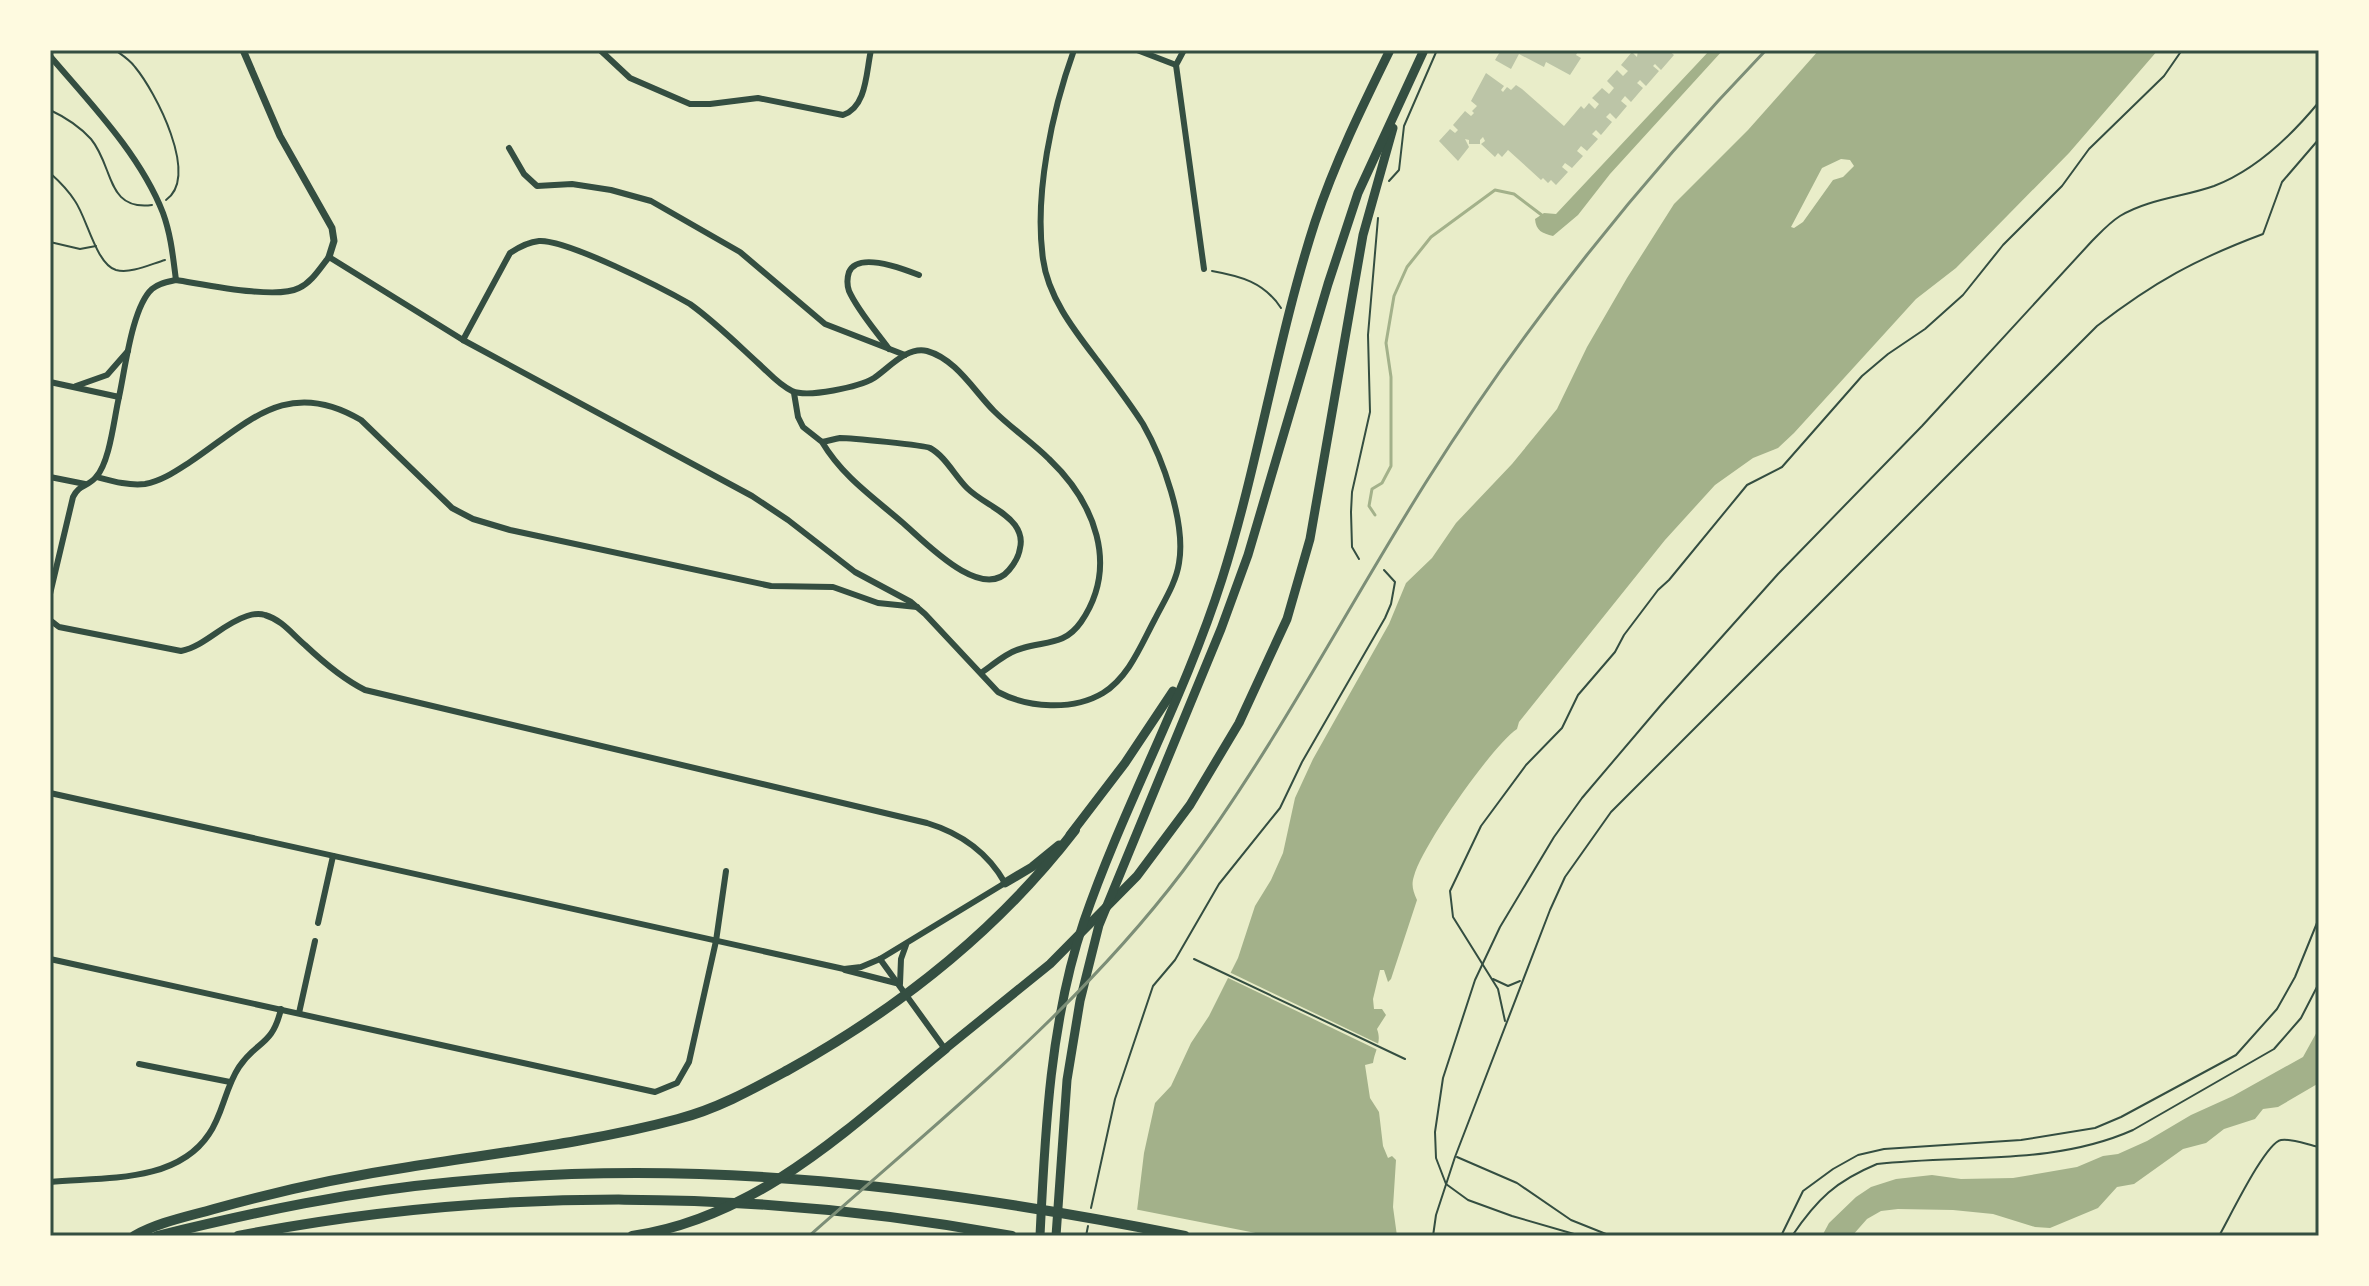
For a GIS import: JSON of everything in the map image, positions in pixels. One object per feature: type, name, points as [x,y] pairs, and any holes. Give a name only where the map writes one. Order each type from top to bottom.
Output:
[{"type":"highway","points":[[134,1236],[151,1226],[351,1176],[680,1119],[744,1094],[818,1053],[921,984],[1022,893],[1075,830]]},
{"type":"highway","points":[[632,1236],[708,1215],[774,1184],[806,1162],[945,1049]]},
{"type":"highway","points":[[157,1236],[249,1214],[352,1195],[452,1182],[622,1172],[820,1179],[920,1190],[1185,1236]]},
{"type":"highway","points":[[238,1236],[354,1217],[453,1206],[627,1199],[734,1202],[845,1211],[1012,1236]]},
{"type":"main road","points":[[1040,1236],[1052,1078],[1062,1008],[1074,956],[1097,886],[1206,627],[1238,526],[1315,224],[1338,158],[1390,50]]},
{"type":"main road","points":[[1056,1236],[1070,1062],[1090,958],[1112,889],[1221,629],[1248,555],[1344,232],[1424,50]]},
{"type":"main road","points":[[945,1049],[1050,964],[1137,876],[1190,805],[1239,723],[1287,619],[1310,539],[1363,235],[1377,178],[1407,83]]},
{"type":"main road","points":[[1005,883],[1032,867],[1075,830],[1125,763],[1186,671]]},
{"type":"street","points":[[50,594],[73,497],[77,488],[97,477],[104,463],[130,349],[146,297],[158,285],[176,280],[263,292],[289,291],[303,286],[329,257],[334,241],[332,228],[280,136],[243,50]]},
{"type":"street","points":[[600,50],[607,60],[630,78],[682,102],[710,104],[749,98],[835,115],[851,112],[861,99],[871,50]]},
{"type":"street","points":[[329,257],[463,340],[728,481],[788,520],[855,572],[903,596],[917,607],[998,692],[1021,701],[1054,705],[1098,695],[1117,681],[1138,653],[1171,588],[1179,564],[1179,534],[1173,502],[1153,447],[1135,413],[1074,330],[1054,294],[1043,259],[1041,217],[1045,171],[1055,114],[1074,50]]},
{"type":"street","points":[[1137,50],[1176,65]]},
{"type":"street","points":[[1184,50],[1176,65],[1204,269]]},
{"type":"street","points":[[50,56],[129,154],[158,203],[171,238],[176,280]]},
{"type":"street","points":[[509,148],[524,174],[537,186],[572,184],[651,201],[740,252],[825,324],[905,355]]},
{"type":"street","points":[[463,340],[510,253],[521,245],[539,241],[577,251],[690,304],[794,393],[862,384],[905,355],[922,350],[943,358],[995,411],[1049,459],[1084,502],[1099,543],[1100,581],[1088,610],[1073,632],[1051,644],[1015,651],[981,673]]},
{"type":"street","points":[[889,349],[849,291],[851,268],[866,261],[919,275]]},
{"type":"street","points":[[73,387],[107,375],[130,349]]},
{"type":"street","points":[[50,382],[119,397]]},
{"type":"street","points":[[794,393],[796,410],[803,427],[822,442],[833,461],[856,485],[946,560],[988,580],[997,579],[1011,568],[1020,548],[1017,527],[968,489],[935,451],[918,444],[887,444],[842,438],[822,442]]},
{"type":"street","points":[[97,477],[127,484],[156,481],[273,407],[319,403],[348,412],[361,420],[452,508],[473,519],[771,586],[833,587],[878,603],[917,607]]},
{"type":"street","points":[[50,477],[85,484]]},
{"type":"street","points":[[50,620],[59,627],[181,651],[196,646],[226,625],[246,616],[266,615],[286,627],[352,684],[365,690],[927,823],[965,840],[997,869],[1005,883],[880,959],[861,967],[844,969]]},
{"type":"street","points":[[50,793],[900,984]]},
{"type":"street","points":[[318,923],[333,856]]},
{"type":"street","points":[[50,959],[655,1092],[681,1079],[689,1062],[716,941],[726,871]]},
{"type":"street","points":[[299,1013],[315,941]]},
{"type":"street","points":[[900,984],[901,959],[907,942]]},
{"type":"street","points":[[880,959],[945,1049]]},
{"type":"street","points":[[50,1182],[147,1173],[179,1162],[195,1151],[210,1133],[230,1082],[248,1055],[275,1031],[281,1009]]},
{"type":"street","points":[[139,1064],[230,1082]]},
{"type":"path","points":[[50,110],[77,126],[92,141],[120,197],[127,204],[139,207],[168,199],[176,188],[178,162],[173,140],[152,91],[134,66],[115,50]]},
{"type":"path","points":[[1388,183],[1399,170],[1404,126],[1437,50]]},
{"type":"path","points":[[1506,1022],[1498,989],[1453,917],[1450,891],[1481,826],[1526,765],[1545,749],[1562,728],[1578,695],[1615,652],[1658,590],[1747,485],[1782,467],[1862,376],[1925,329],[1963,295],[2003,245],[2062,186],[2089,149],[2164,76],[2182,50]]},
{"type":"path","points":[[1581,1236],[1484,1207],[1454,1191],[1446,1184],[1436,1158],[1438,1100],[1450,1053],[1482,963],[1514,900],[1554,837],[1602,775],[1778,574],[1922,426],[2092,241],[2120,216],[2136,208],[2212,187],[2232,178],[2277,146],[2319,102]]},
{"type":"path","points":[[1433,1236],[1436,1215],[1455,1157],[1565,877],[1611,812],[2097,326],[2172,273],[2206,255],[2263,234],[2282,182],[2319,139]]},
{"type":"path","points":[[50,173],[76,202],[105,263],[113,269],[121,271],[174,258]]},
{"type":"path","points":[[1360,557],[1355,552],[1351,533],[1352,492],[1370,412],[1368,316],[1379,211]]},
{"type":"path","points":[[50,242],[80,249],[96,246]]},
{"type":"path","points":[[1204,269],[1259,284],[1281,309]]},
{"type":"path","points":[[1086,1236],[1103,1144],[1125,1060],[1153,986],[1175,960],[1219,884],[1280,808],[1315,738],[1385,618],[1395,582],[1383,571]]},
{"type":"path","points":[[1781,1236],[1803,1191],[1858,1155],[1884,1149],[2021,1140],[2095,1128],[2134,1111],[2236,1055],[2277,1009],[2295,977],[2319,918]]},
{"type":"path","points":[[1194,959],[1405,1059]]},
{"type":"path","points":[[1492,979],[1508,986],[1522,980]]},
{"type":"path","points":[[1792,1236],[1823,1195],[1858,1172],[1877,1164],[2054,1153],[2112,1139],[2133,1130],[2274,1049],[2301,1018],[2319,983]]},
{"type":"path","points":[[2219,1236],[2257,1166],[2274,1144],[2287,1140],[2319,1147]]},
{"type":"path","points":[[1455,1157],[1517,1183],[1571,1220],[1611,1236]]},
{"type":"shaded area","points":[[1710,50],[1723,50],[1610,174],[1578,215],[1553,236],[1540,231],[1535,219],[1544,213],[1556,214]]},
{"type":"shaded area","points":[[1819,50],[2158,50],[2069,153],[1956,268],[1916,299],[1794,433],[1778,448],[1753,458],[1715,485],[1665,540],[1519,722],[1517,729],[1491,755],[1444,821],[1414,876],[1413,888],[1417,900],[1388,982],[1384,970],[1380,970],[1373,999],[1374,1009],[1382,1009],[1386,1015],[1377,1029],[1378,1042],[1373,1063],[1365,1065],[1370,1098],[1379,1112],[1383,1146],[1388,1158],[1392,1156],[1396,1160],[1393,1207],[1397,1236],[1130,1236],[1136,1219],[1144,1153],[1155,1103],[1171,1086],[1238,958],[1255,906],[1283,853],[1295,798],[1313,759],[1389,624],[1406,583],[1432,558],[1456,523],[1512,464],[1557,409],[1587,347],[1674,204],[1748,130]],"holes":[[[1841,159],[1850,160],[1854,166],[1843,177],[1833,180],[1803,222],[1791,227],[1822,168]]]},
{"type":"shaded area","points":[[2319,1028],[2319,1083],[2278,1107],[2263,1109],[2255,1119],[2224,1129],[2206,1143],[2183,1149],[2134,1184],[2117,1187],[2098,1208],[2050,1228],[2035,1227],[1993,1214],[1898,1209],[1881,1211],[1867,1219],[1852,1236],[1822,1236],[1829,1223],[1856,1197],[1871,1187],[1896,1179],[1932,1175],[1961,1179],[2013,1178],[2077,1167],[2103,1156],[2118,1154],[2303,1057]]},
{"type":"pier","points":[[1227,971],[1383,1046],[1382,1052],[1224,976]]},
{"type":"pier","points":[[1134,1209],[1271,1236],[1126,1236]]},
{"type":"building","points":[[1501,50],[1579,50],[1576,55],[1581,58],[1570,75],[1546,62],[1544,67],[1519,54],[1511,69],[1495,60]]},
{"type":"building","points":[[1638,50],[1668,50],[1674,55],[1661,70],[1655,64],[1653,66],[1659,71],[1646,86],[1640,80],[1637,83],[1643,88],[1631,102],[1625,96],[1621,101],[1627,106],[1616,119],[1610,113],[1606,117],[1612,122],[1601,135],[1596,130],[1592,134],[1598,139],[1587,151],[1581,146],[1577,151],[1583,156],[1572,168],[1565,163],[1562,167],[1568,172],[1556,185],[1551,180],[1548,183],[1543,178],[1541,180],[1508,150],[1502,157],[1498,153],[1495,157],[1481,144],[1485,141],[1483,137],[1480,144],[1469,144],[1469,140],[1465,139],[1469,147],[1458,161],[1439,141],[1450,129],[1455,133],[1458,130],[1453,125],[1465,111],[1471,116],[1474,113],[1472,111],[1477,106],[1471,101],[1486,73],[1504,86],[1503,92],[1507,87],[1511,90],[1516,85],[1522,89],[1564,126],[1581,106],[1584,109],[1589,103],[1595,109],[1599,104],[1592,98],[1602,88],[1609,94],[1614,88],[1607,81],[1617,70],[1623,76],[1628,71],[1621,65],[1632,52],[1637,57]]},
{"type":"waterway","points":[[1375,515],[1369,506],[1372,489],[1382,483],[1391,466],[1391,377],[1386,343],[1394,296],[1407,267],[1431,237],[1495,190],[1514,194],[1543,216]]},
{"type":"railway","points":[[809,1236],[1053,1017],[1142,922],[1183,871],[1249,776],[1428,479],[1504,365],[1629,203],[1766,50]]}]
